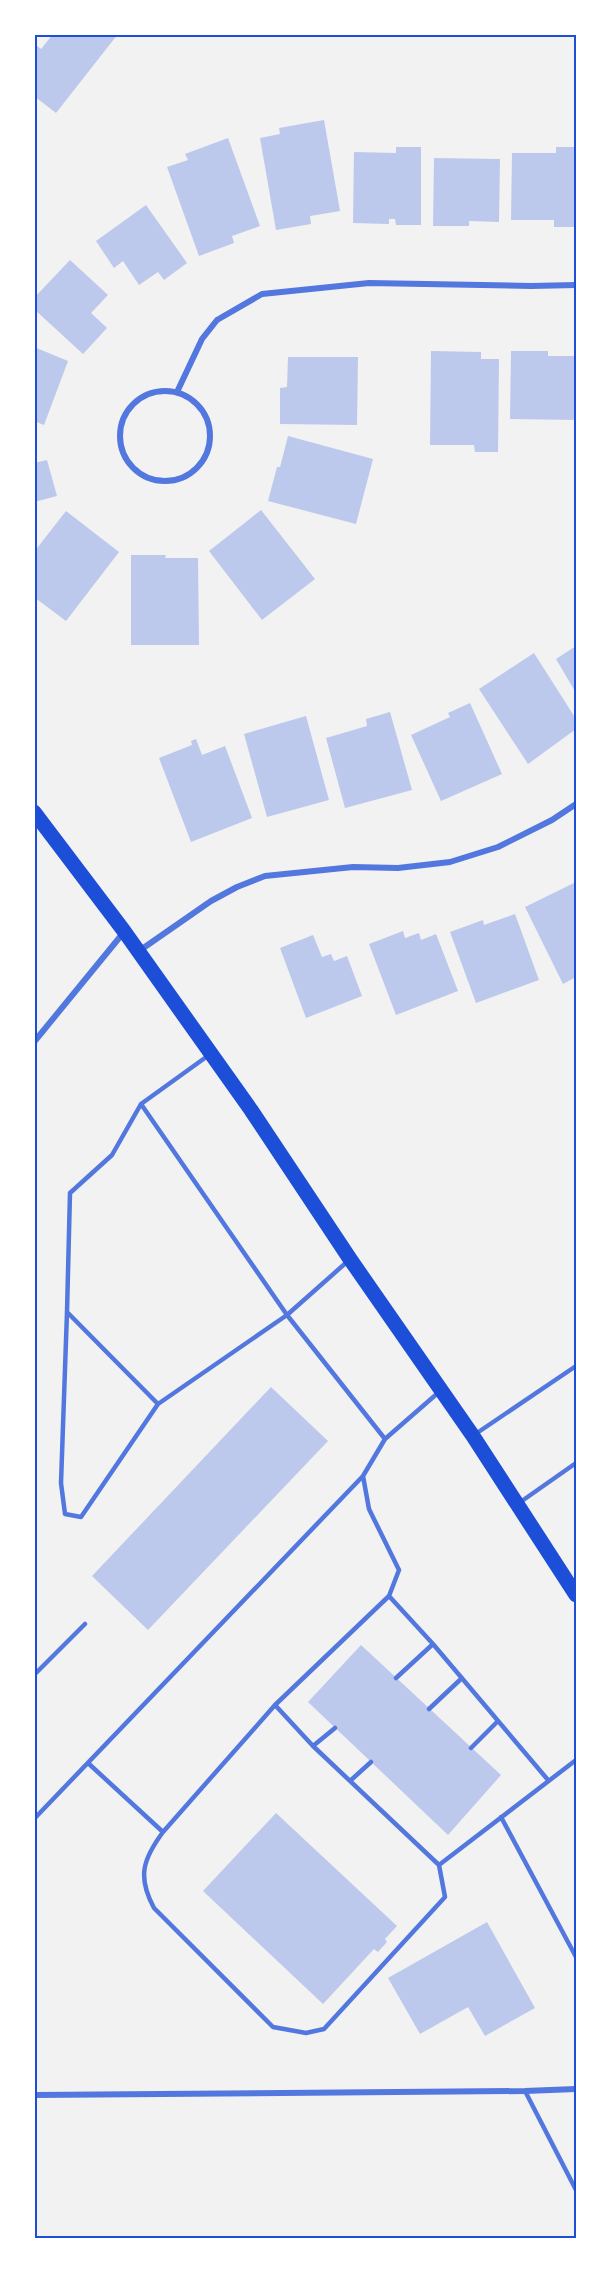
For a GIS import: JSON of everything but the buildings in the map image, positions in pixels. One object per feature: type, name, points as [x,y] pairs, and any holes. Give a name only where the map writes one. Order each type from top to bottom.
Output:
[{"type":"main road","points":[[34,812],[139,951],[251,1110],[350,1259],[473,1436],[576,1595]]},
{"type":"street","points":[[177,392],[202,339],[216,320],[262,294],[369,283],[576,285]]},
{"type":"street","points":[[162,390],[177,392],[190,398],[200,408],[207,421],[210,435],[208,450],[201,464],[189,475],[175,481],[159,482],[144,477],[131,468],[123,454],[119,439],[120,425],[126,411],[148,394],[162,390]]},
{"type":"street","points":[[139,951],[211,902],[237,887],[265,876],[353,867],[398,868],[450,862],[498,847],[552,820],[576,804]]},
{"type":"street","points":[[34,1042],[124,931]]},
{"type":"street","points":[[34,2096],[576,2089]]},
{"type":"lane","points":[[211,1054],[141,1104],[112,1155],[70,1193],[61,1483],[65,1514],[81,1517],[158,1404],[287,1315],[350,1259]]},
{"type":"lane","points":[[141,1104],[287,1315],[385,1439]]},
{"type":"lane","points":[[67,1312],[158,1404]]},
{"type":"lane","points":[[473,1436],[576,1366]]},
{"type":"lane","points":[[34,1819],[363,1476],[385,1439],[441,1390]]},
{"type":"lane","points":[[517,1504],[576,1463]]},
{"type":"lane","points":[[275,1705],[313,1746],[440,1865],[445,1897],[324,2029],[306,2033],[273,2027],[154,1908],[146,1892],[145,1867],[149,1851],[163,1832],[275,1705],[389,1596],[399,1570],[369,1509],[363,1476]]},
{"type":"lane","points":[[389,1596],[433,1644],[548,1780]]},
{"type":"lane","points":[[34,1675],[85,1624]]},
{"type":"lane","points":[[396,1678],[433,1644]]},
{"type":"lane","points":[[429,1709],[462,1678]]},
{"type":"lane","points":[[471,1748],[498,1721]]},
{"type":"lane","points":[[313,1746],[335,1728]]},
{"type":"lane","points":[[440,1865],[576,1760]]},
{"type":"lane","points":[[350,1781],[371,1762]]},
{"type":"lane","points":[[88,1763],[163,1832]]},
{"type":"lane","points":[[501,1817],[576,1957]]},
{"type":"lane","points":[[525,2091],[576,2190]]}]
